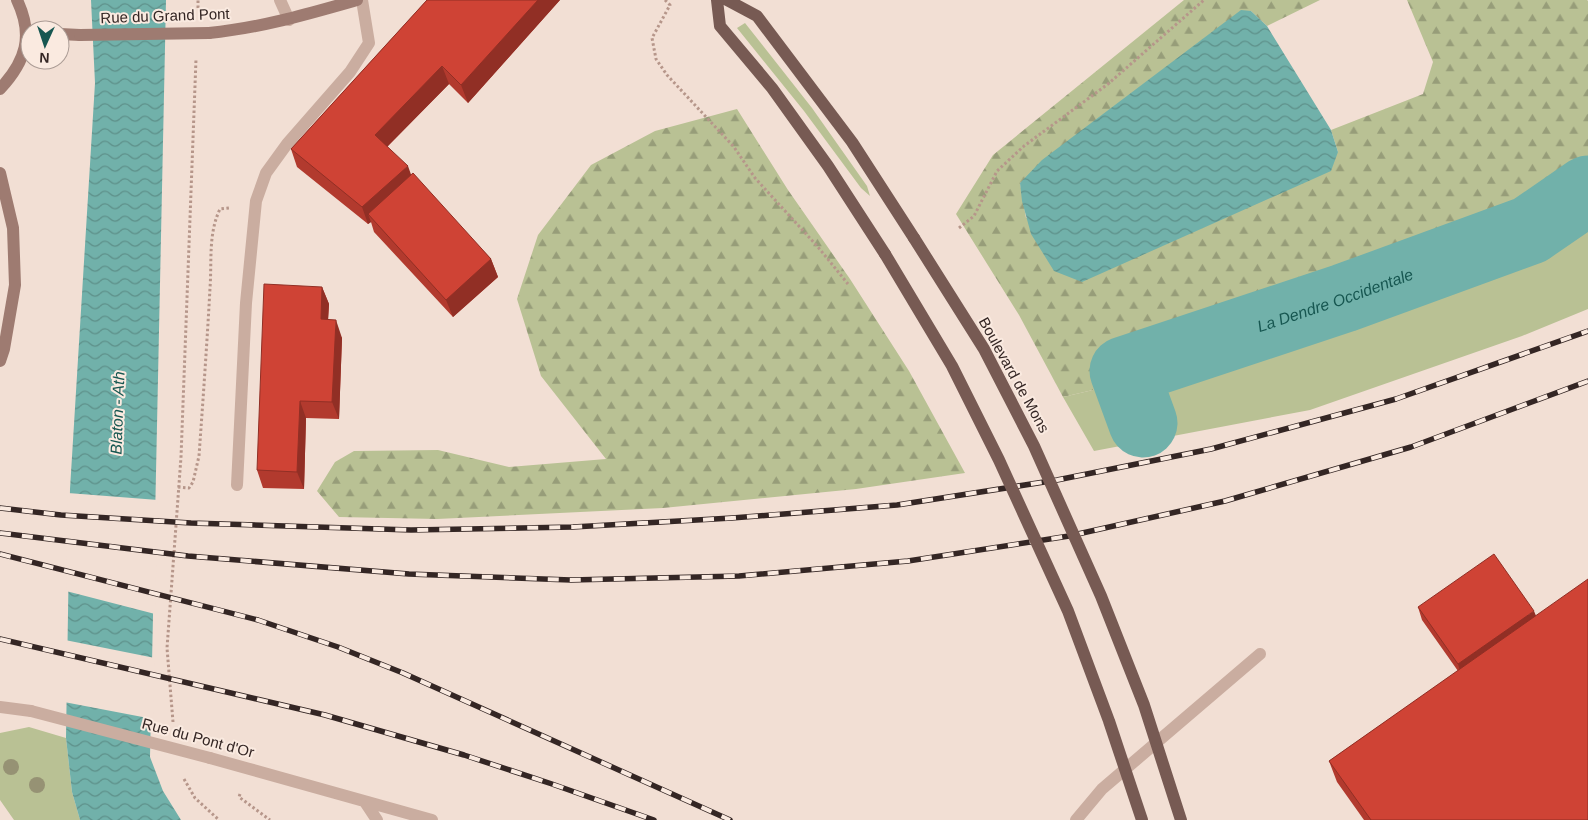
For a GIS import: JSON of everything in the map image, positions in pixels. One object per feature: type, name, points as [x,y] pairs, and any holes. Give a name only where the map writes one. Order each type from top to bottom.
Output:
[{"type":"main road","points":[[717,0],[720,26],[772,88],[828,166],[885,254],[952,366],[1064,602],[1109,721],[1142,820]]},
{"type":"main road","name":"Boulevard de Mons","points":[[727,0],[757,16],[852,142],[984,350],[1034,446],[1101,596],[1140,696],[1181,820]]},
{"type":"street","points":[[16,0],[25,20]]},
{"type":"street","points":[[280,0],[289,20]]},
{"type":"street","name":"Rue du Grand Pont","points":[[70,34],[209,34],[289,20],[357,0]]},
{"type":"street","points":[[237,485],[246,303],[256,200],[266,173],[286,144],[350,72],[369,43],[362,0]]},
{"type":"street","points":[[0,89],[14,74],[20,63]]},
{"type":"street","points":[[0,173],[13,228],[15,285],[4,349],[0,361]]},
{"type":"street","points":[[1076,820],[1102,789],[1260,654]]},
{"type":"street","name":"Rue du Pont d'Or","points":[[0,707],[31,712],[210,758],[432,820]]},
{"type":"street","points":[[365,802],[377,820]]},
{"type":"path","points":[[198,0],[198,9]]},
{"type":"path","points":[[665,0],[670,5],[652,38],[656,60],[667,75],[734,147],[755,178],[818,247],[848,284]]},
{"type":"path","points":[[959,228],[974,216],[997,172],[1024,146],[1108,84],[1204,0]]},
{"type":"path","points":[[174,725],[167,648],[181,457],[196,55]]},
{"type":"path","points":[[178,487],[189,488],[194,482],[199,456],[214,221],[220,209],[241,206],[256,200]]},
{"type":"path","points":[[183,777],[195,798],[219,820]]},
{"type":"path","points":[[239,797],[270,820]]},
{"type":"green space","points":[[1184,0],[1320,0],[1267,26],[1251,11],[1020,183],[1026,218],[1338,152],[1331,130],[1423,94],[1433,62],[1407,0],[1587,0],[1588,221],[1545,242],[1093,390],[1063,397],[1019,315],[956,214],[993,155]]},
{"type":"green space","points":[[745,23],[812,108],[867,186],[870,196],[861,188],[804,111],[737,28]]},
{"type":"green space","points":[[737,109],[788,190],[850,279],[909,371],[965,473],[856,489],[663,508],[437,519],[339,517],[317,491],[335,462],[354,451],[438,450],[509,467],[606,459],[541,376],[517,299],[538,235],[591,165],[655,131]]},
{"type":"green space","points":[[1588,221],[1588,309],[1522,336],[1310,410],[1094,451],[1063,397],[1093,390],[1545,242]]},
{"type":"green space","points":[[29,727],[66,738],[72,792],[80,820],[14,820],[0,800],[0,733]]},
{"type":"water","name":"Blaton - Ath","points":[[91,0],[166,0],[150,757],[163,791],[181,820],[80,820],[72,792],[66,738],[70,489],[95,83]]},
{"type":"water","points":[[1241,10],[1251,11],[1267,26],[1331,130],[1338,152],[1331,171],[1082,282],[1054,271],[1031,234],[1022,201],[1020,183],[1042,160]]},
{"type":"pier","points":[[68,493],[158,500],[155,614],[66,591]]},
{"type":"pier","points":[[65,640],[155,658],[153,719],[64,702]]},
{"type":"building","points":[[427,0],[538,0],[461,85],[442,66],[375,135],[408,166],[362,207],[291,149]]},
{"type":"building","points":[[413,173],[491,259],[446,300],[368,214]]},
{"type":"building","points":[[264,284],[322,287],[321,319],[336,320],[332,402],[300,401],[297,472],[257,470]]},
{"type":"building","points":[[1494,554],[1534,611],[1458,664],[1418,607]]},
{"type":"building","points":[[1588,579],[1588,820],[1371,820],[1329,761]]},
{"type":"waterway","name":"La Dendre Occidentale","points":[[1143,423],[1124,371],[1344,298],[1530,230],[1588,190]]},
{"type":"railway","points":[[0,508],[61,515],[191,523],[411,530],[573,527],[732,518],[897,505],[1057,480],[1211,449],[1396,399],[1588,331]]},
{"type":"railway","points":[[0,533],[188,556],[409,574],[571,580],[739,576],[908,561],[1069,536],[1225,501],[1411,447],[1588,381]]},
{"type":"railway","points":[[0,554],[258,620],[338,647],[403,673],[730,820]]},
{"type":"railway","points":[[0,639],[325,715],[464,755],[654,820]]}]
